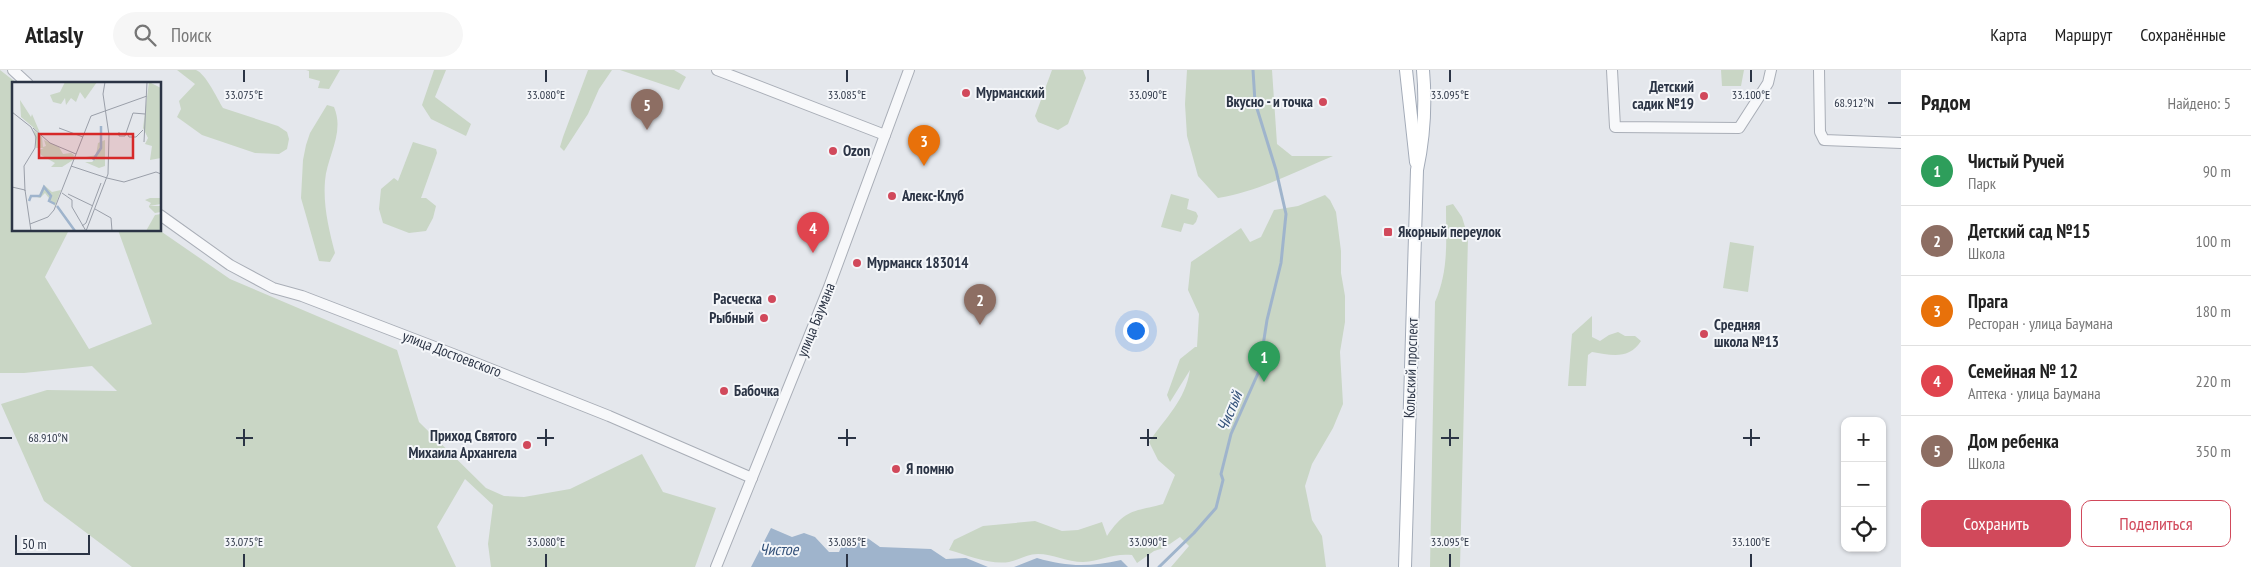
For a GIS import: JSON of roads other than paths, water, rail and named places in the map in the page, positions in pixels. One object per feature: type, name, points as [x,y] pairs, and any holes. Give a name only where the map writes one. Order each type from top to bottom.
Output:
[{"type":"main road","name":"Кольский проспект","points":[[1406,70],[1412,139],[1417,170]]},
{"type":"main road","name":"Кольский проспект","points":[[1405,567],[1417,170],[1423,139],[1425,88],[1423,70]]},
{"type":"main road","points":[[1408,88],[1417,96],[1420,96],[1425,88]]},
{"type":"street","points":[[13,70],[26,82]]},
{"type":"street","points":[[716,70],[885,135]]},
{"type":"street","name":"улица Баумана","points":[[716,567],[829,287],[909,70]]},
{"type":"street","points":[[1612,70],[1615,127],[1739,128],[1768,84],[1771,70]]},
{"type":"street","points":[[1820,70],[1820,132],[1824,140],[1901,143]]},
{"type":"street","name":"улица Достоевского","points":[[161,216],[230,264],[273,288],[302,296],[609,416],[752,478]]},
{"type":"water","name":"Чистое","points":[[771,528],[792,537],[804,533],[815,537],[829,552],[839,552],[844,541],[857,543],[866,537],[880,547],[931,549],[946,559],[966,558],[988,567],[751,567]]},
{"type":"water","points":[[1037,558],[1079,565],[1121,560],[1128,567],[1014,567]]},
{"type":"waterway","name":"Чистый","points":[[1159,567],[1194,533],[1216,508],[1223,480],[1221,474],[1231,434],[1259,371],[1267,320],[1281,263],[1286,214],[1276,170],[1255,102],[1253,70]]},
{"type":"place","name":"Мурманский","points":[[966,93]]},
{"type":"place","name":"Детский садик №19","points":[[1704,96]]},
{"type":"place","name":"Вкусно - и точка","points":[[1323,102]]},
{"type":"place","name":"Дом ребенка","points":[[647,130]]},
{"type":"place","name":"Ozon","points":[[833,151]]},
{"type":"place","name":"Прага","points":[[924,166]]},
{"type":"place","name":"Алекс-Клуб","points":[[892,196]]},
{"type":"place","name":"Якорный переулок","points":[[1388,232]]},
{"type":"place","name":"Семейная № 12","points":[[813,253]]},
{"type":"place","name":"Мурманск 183014","points":[[857,263]]},
{"type":"place","name":"Расческа","points":[[772,299]]},
{"type":"place","name":"Рыбный","points":[[764,318]]},
{"type":"place","name":"Детский сад №15","points":[[980,325]]},
{"type":"place","name":"Средняя школа №13","points":[[1704,334]]},
{"type":"place","name":"Чистый Ручей","points":[[1264,382]]},
{"type":"place","name":"Бабочка","points":[[724,391]]},
{"type":"place","name":"Приход Святого Михаила Архангела","points":[[527,445]]},
{"type":"place","name":"Я помню","points":[[896,469]]}]
